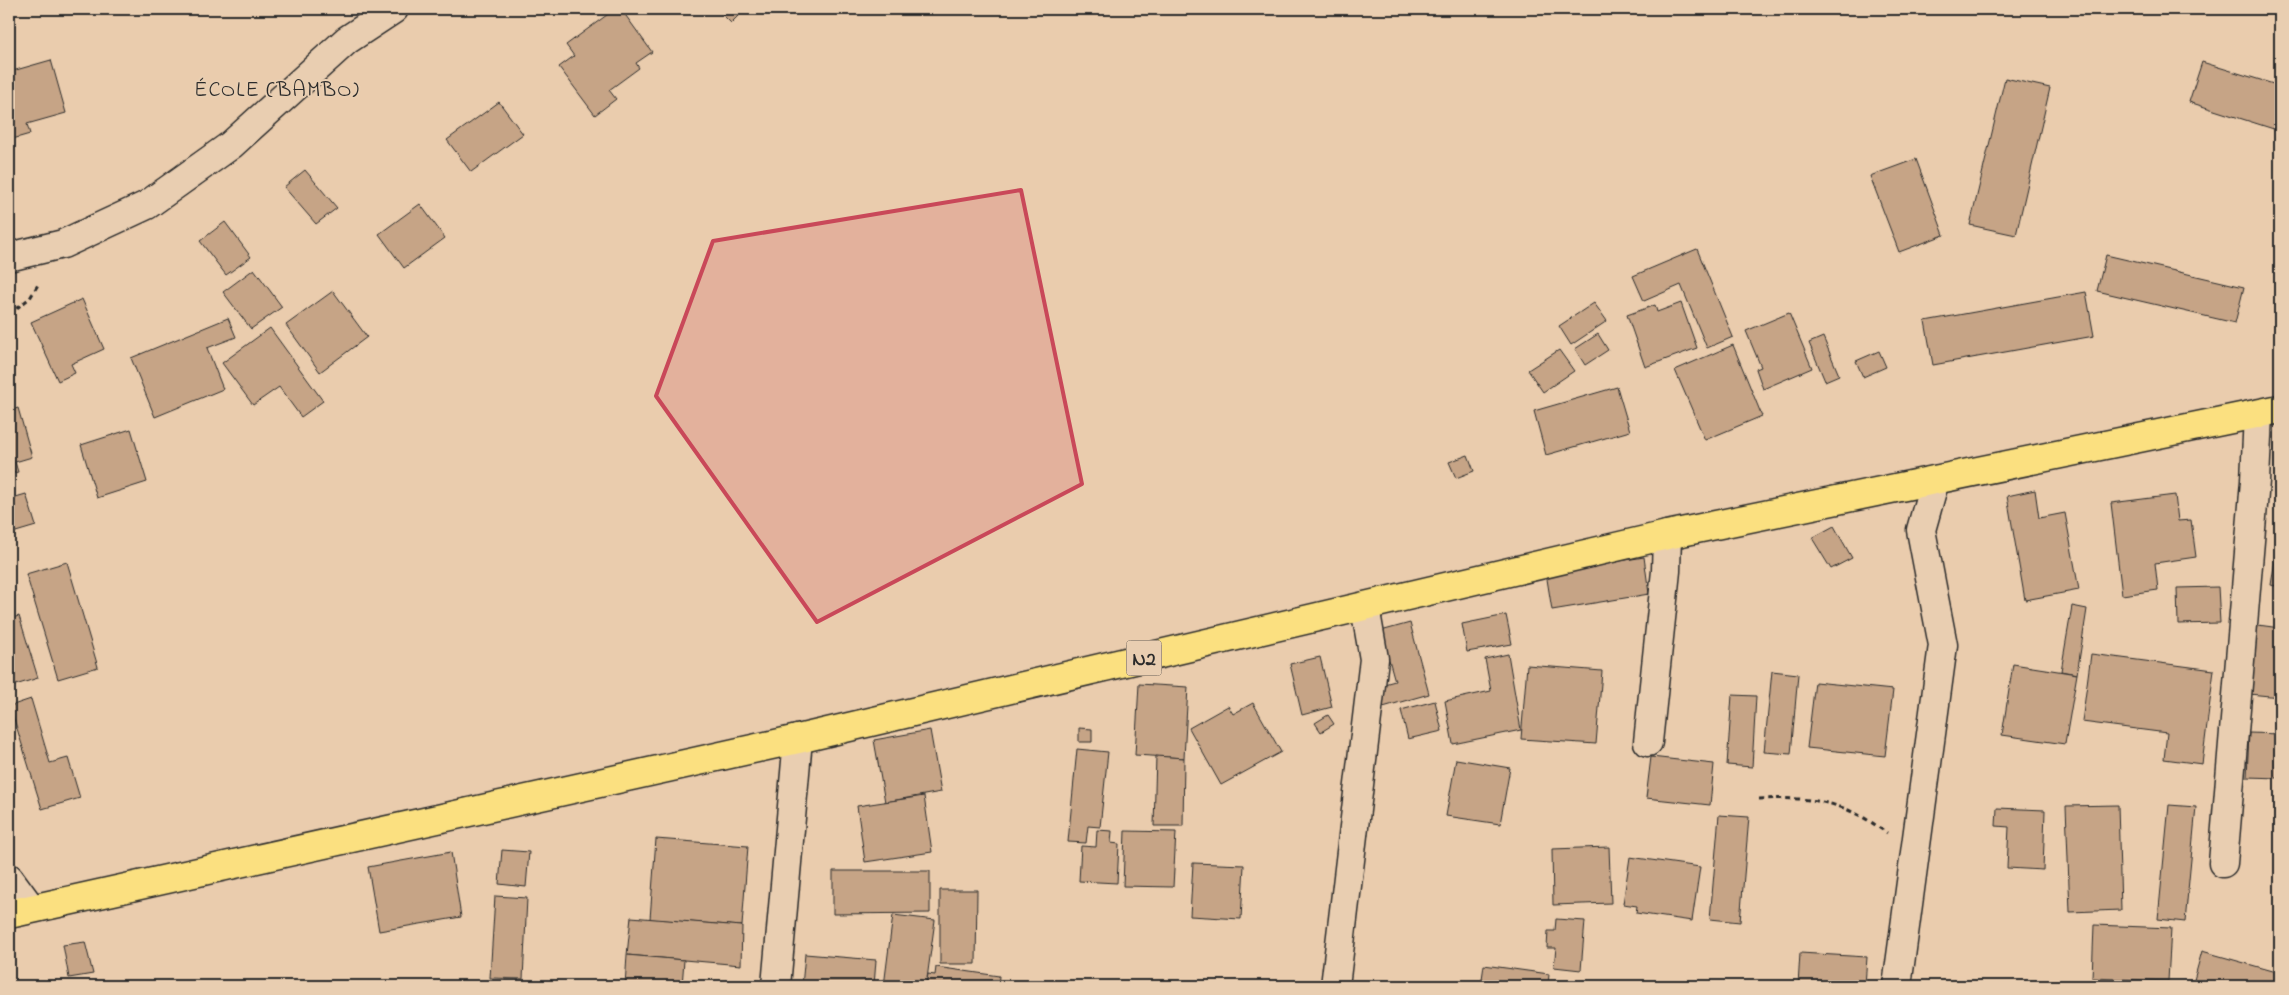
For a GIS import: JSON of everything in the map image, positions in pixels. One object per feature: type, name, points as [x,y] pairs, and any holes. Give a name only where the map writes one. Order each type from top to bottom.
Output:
[{"type":"highway","name":"N2","points":[[20,911],[798,739],[1667,535],[2269,412]]},
{"type":"street","points":[[9,257],[63,244],[147,205],[231,145],[347,40],[394,9]]},
{"type":"street","points":[[2223,863],[2255,481],[2269,412]]},
{"type":"street","points":[[1897,986],[1943,645],[1921,530],[1935,480]]},
{"type":"street","points":[[1648,742],[1666,571],[1667,535]]},
{"type":"street","points":[[1335,986],[1374,659],[1365,607]]},
{"type":"street","points":[[776,986],[798,739]]},
{"type":"street","points":[[9,878],[20,911]]},
{"type":"path","points":[[1759,799],[1817,800],[1849,808],[1864,816],[1915,854]]},
{"type":"highlighted area","points":[[1021,190],[1082,484],[817,622],[656,396],[713,241]]},
{"type":"building","points":[[615,9],[621,9],[652,52],[636,63],[639,68],[609,90],[616,99],[595,115],[559,67],[574,56],[566,45]]},
{"type":"building","points":[[717,9],[745,9],[731,23]]},
{"type":"building","points":[[51,60],[66,113],[27,124],[30,134],[9,140],[9,72]]},
{"type":"building","points":[[2202,62],[2280,86],[2280,131],[2189,102]]},
{"type":"building","points":[[2005,78],[2050,88],[2016,235],[1970,225]]},
{"type":"building","points":[[499,102],[523,134],[471,172],[447,140]]},
{"type":"building","points":[[1916,159],[1944,235],[1899,252],[1870,176]]},
{"type":"building","points":[[305,170],[337,208],[316,224],[284,187]]},
{"type":"building","points":[[420,204],[445,238],[404,268],[379,234]]},
{"type":"building","points":[[225,222],[251,257],[226,275],[200,241]]},
{"type":"building","points":[[1697,249],[1733,337],[1707,348],[1681,285],[1644,301],[1633,276]]},
{"type":"building","points":[[2106,255],[2244,287],[2235,323],[2097,291]]},
{"type":"building","points":[[254,269],[282,307],[251,329],[223,292]]},
{"type":"building","points":[[333,291],[367,337],[320,372],[286,325]]},
{"type":"building","points":[[2086,292],[2094,336],[1933,365],[1925,321]]},
{"type":"building","points":[[82,299],[104,349],[71,364],[75,373],[58,381],[31,322]]},
{"type":"building","points":[[1594,303],[1607,321],[1571,345],[1559,326]]},
{"type":"building","points":[[1681,303],[1697,348],[1645,367],[1627,315],[1655,305],[1657,312]]},
{"type":"building","points":[[1789,313],[1812,368],[1763,389],[1756,369],[1761,367],[1746,331]]},
{"type":"building","points":[[228,318],[236,337],[207,348],[223,389],[155,417],[131,358]]},
{"type":"building","points":[[270,328],[323,401],[301,417],[279,387],[253,405],[222,363]]},
{"type":"building","points":[[1598,334],[1608,350],[1585,365],[1575,349]]},
{"type":"building","points":[[1823,337],[1839,375],[1825,381],[1809,343]]},
{"type":"building","points":[[1733,345],[1762,416],[1705,440],[1675,370]]},
{"type":"building","points":[[1559,350],[1574,371],[1543,392],[1528,370]]},
{"type":"building","points":[[1879,351],[1886,367],[1863,377],[1856,361]]},
{"type":"building","points":[[1617,387],[1630,431],[1546,455],[1534,411]]},
{"type":"building","points":[[18,408],[32,457],[15,462],[18,472],[9,474],[9,411]]},
{"type":"building","points":[[131,429],[147,482],[97,498],[81,445]]},
{"type":"building","points":[[1468,455],[1474,471],[1456,478],[1449,462]]},
{"type":"building","points":[[2035,490],[2039,518],[2065,513],[2079,590],[2025,600],[2007,496]]},
{"type":"building","points":[[26,494],[36,526],[9,534],[9,499]]},
{"type":"building","points":[[2175,495],[2178,521],[2191,520],[2196,557],[2155,563],[2158,590],[2122,595],[2111,503]]},
{"type":"building","points":[[1834,526],[1852,558],[1831,569],[1812,538]]},
{"type":"building","points":[[2280,529],[2280,587],[2271,585]]},
{"type":"building","points":[[1644,557],[1649,594],[1552,610],[1546,573]]},
{"type":"building","points":[[67,562],[98,667],[58,679],[26,574]]},
{"type":"building","points":[[2218,587],[2220,623],[2178,624],[2177,588]]},
{"type":"building","points":[[2072,606],[2087,609],[2077,674],[2061,671]]},
{"type":"building","points":[[1506,615],[1512,644],[1467,652],[1462,624]]},
{"type":"building","points":[[19,616],[38,678],[9,687],[9,619]]},
{"type":"building","points":[[1410,623],[1429,694],[1383,707],[1377,686],[1395,681],[1381,631]]},
{"type":"building","points":[[2258,625],[2280,628],[2280,697],[2249,694]]},
{"type":"building","points":[[1508,654],[1521,730],[1453,744],[1445,701],[1491,691],[1485,659]]},
{"type":"building","points":[[2091,654],[2214,670],[2202,764],[2164,759],[2167,733],[2082,722]]},
{"type":"building","points":[[1320,657],[1332,707],[1302,715],[1290,664]]},
{"type":"building","points":[[2013,664],[2077,674],[2065,744],[2002,735]]},
{"type":"building","points":[[1527,665],[1602,671],[1596,744],[1521,739]]},
{"type":"building","points":[[1772,671],[1798,674],[1791,754],[1764,752]]},
{"type":"building","points":[[1815,682],[1893,690],[1885,756],[1807,748]]},
{"type":"building","points":[[1139,684],[1188,687],[1184,758],[1135,755]]},
{"type":"building","points":[[1732,695],[1756,696],[1752,767],[1727,765]]},
{"type":"building","points":[[31,699],[50,763],[68,758],[80,798],[42,809],[10,706]]},
{"type":"building","points":[[1435,701],[1442,731],[1408,739],[1401,710]]},
{"type":"building","points":[[1253,703],[1281,752],[1221,785],[1189,728],[1228,706],[1233,714]]},
{"type":"building","points":[[1328,715],[1334,724],[1321,732],[1315,723]]},
{"type":"building","points":[[1079,728],[1092,729],[1092,742],[1079,742]]},
{"type":"building","points":[[930,730],[941,792],[885,802],[874,740]]},
{"type":"building","points":[[2249,733],[2280,734],[2280,778],[2247,777]]},
{"type":"building","points":[[1077,749],[1108,752],[1100,827],[1088,826],[1086,843],[1068,842]]},
{"type":"building","points":[[1156,756],[1184,758],[1183,826],[1154,826]]},
{"type":"building","points":[[1651,757],[1714,764],[1710,805],[1646,798]]},
{"type":"building","points":[[1456,759],[1510,768],[1500,824],[1446,816]]},
{"type":"building","points":[[924,796],[932,852],[865,862],[857,806]]},
{"type":"building","points":[[2118,805],[2121,910],[2070,912],[2066,806]]},
{"type":"building","points":[[2169,805],[2196,807],[2185,922],[2158,919]]},
{"type":"building","points":[[1997,808],[2045,810],[2043,870],[2007,868],[2009,827],[1996,826]]},
{"type":"building","points":[[1719,815],[1749,817],[1740,922],[1710,919]]},
{"type":"building","points":[[1097,830],[1112,831],[1111,843],[1119,844],[1117,883],[1079,881],[1081,846],[1096,847]]},
{"type":"building","points":[[1125,831],[1176,832],[1173,887],[1123,886]]},
{"type":"building","points":[[656,839],[748,846],[742,926],[650,919]]},
{"type":"building","points":[[1609,847],[1611,903],[1553,905],[1552,849]]},
{"type":"building","points":[[502,850],[529,852],[526,887],[499,884]]},
{"type":"building","points":[[451,852],[461,917],[379,931],[368,867]]},
{"type":"building","points":[[1630,857],[1700,867],[1692,921],[1636,913],[1637,906],[1623,904]]},
{"type":"building","points":[[1193,863],[1244,865],[1241,919],[1190,916]]},
{"type":"building","points":[[833,871],[930,871],[930,913],[833,914]]},
{"type":"building","points":[[940,890],[977,890],[976,964],[940,964]]},
{"type":"building","points":[[495,896],[527,898],[523,979],[490,978]]},
{"type":"building","points":[[893,915],[935,920],[926,986],[884,986]]},
{"type":"building","points":[[631,917],[742,926],[741,965],[627,955]]},
{"type":"building","points":[[1556,919],[1585,921],[1581,970],[1554,967],[1556,948],[1547,948],[1548,931],[1555,931]]},
{"type":"building","points":[[2094,925],[2171,928],[2168,981],[2092,978]]},
{"type":"building","points":[[85,942],[93,974],[69,978],[63,945]]},
{"type":"building","points":[[2202,951],[2280,973],[2280,986],[2217,986],[2194,980]]},
{"type":"building","points":[[1800,953],[1867,957],[1865,986],[1798,986]]},
{"type":"building","points":[[805,954],[876,960],[874,986],[802,986]]},
{"type":"building","points":[[627,955],[684,960],[682,986],[625,986]]},
{"type":"building","points":[[1484,965],[1549,974],[1548,986],[1481,986]]},
{"type":"building","points":[[936,967],[999,976],[998,986],[926,986],[928,974],[935,975]]},
{"type":"district","name":"ÉCOLE (BAMBO)","points":[[277,88]]}]
